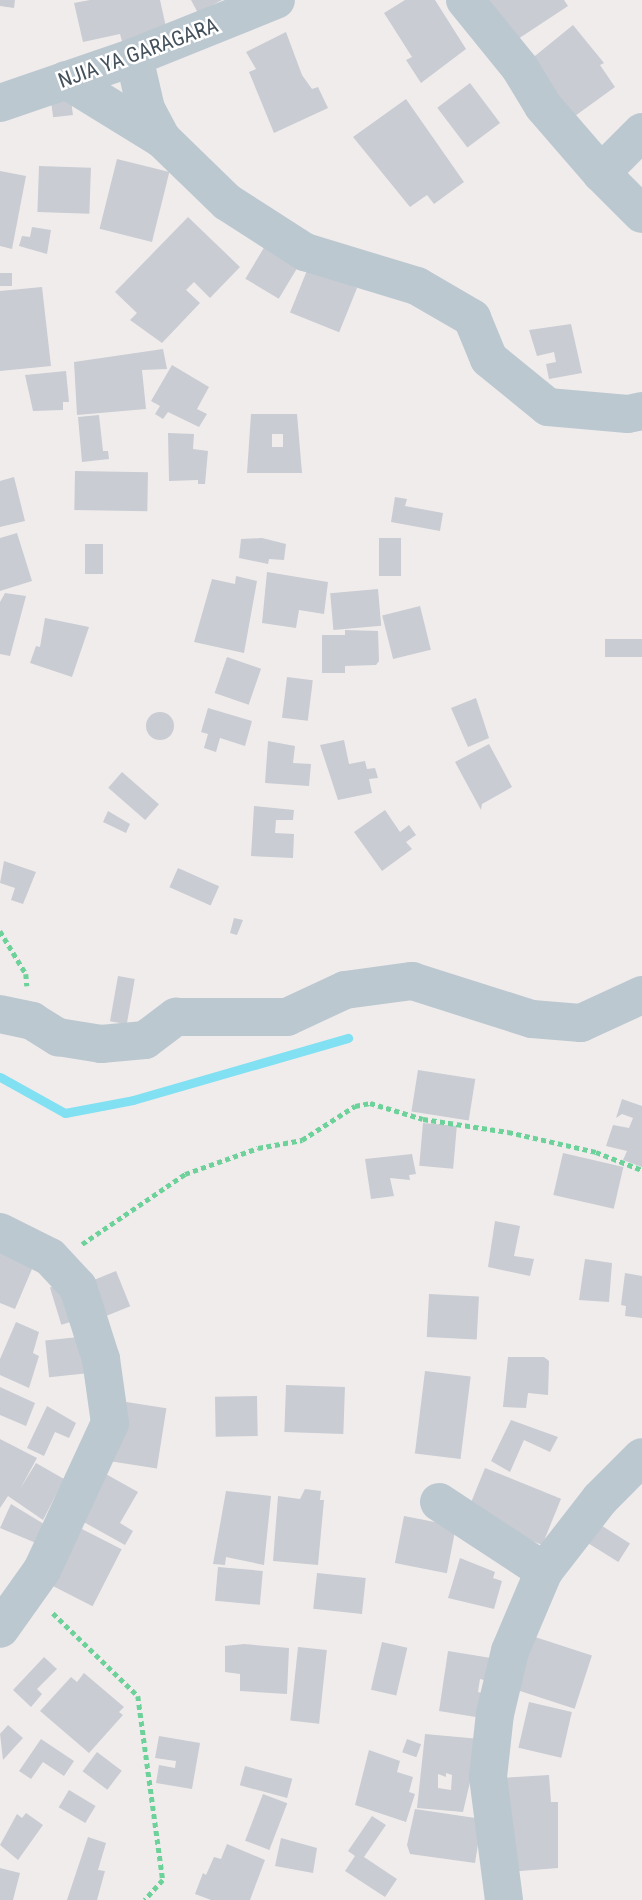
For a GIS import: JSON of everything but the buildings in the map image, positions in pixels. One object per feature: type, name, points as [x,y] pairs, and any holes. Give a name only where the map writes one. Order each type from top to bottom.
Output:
[{"type":"street","name":"NJIA YA GARAGARA","points":[[0,103],[134,57],[276,0]]},
{"type":"street","points":[[465,0],[520,68],[543,106],[601,173],[642,214]]},
{"type":"street","points":[[134,57],[146,109],[162,139]]},
{"type":"street","points":[[66,80],[162,139],[227,202],[305,252],[417,286],[472,318],[489,359],[548,407],[628,414],[642,411]]},
{"type":"street","points":[[601,173],[642,132]]},
{"type":"street","points":[[16,1017],[58,1037],[101,1044],[145,1040],[176,1017],[287,1017],[345,990],[412,981],[532,1019],[581,1023],[642,995]]},
{"type":"street","points":[[0,1232],[56,1263],[78,1287],[101,1359],[110,1423],[42,1570],[0,1629]]},
{"type":"street","points":[[503,1900],[488,1777],[495,1714],[510,1651],[544,1571],[600,1499],[642,1457]]},
{"type":"street","points":[[439,1502],[544,1571]]},
{"type":"path","points":[[0,931],[26,974],[16,1017]]},
{"type":"path","points":[[56,1263],[119,1215],[185,1174],[258,1148],[302,1140],[355,1106],[370,1103],[423,1119],[508,1132],[596,1152],[642,1170]]},
{"type":"path","points":[[42,1570],[46,1607],[86,1641],[138,1696],[163,1880],[145,1900]]},
{"type":"waterway","points":[[0,1077],[65,1113],[133,1100],[348,1038]]}]
